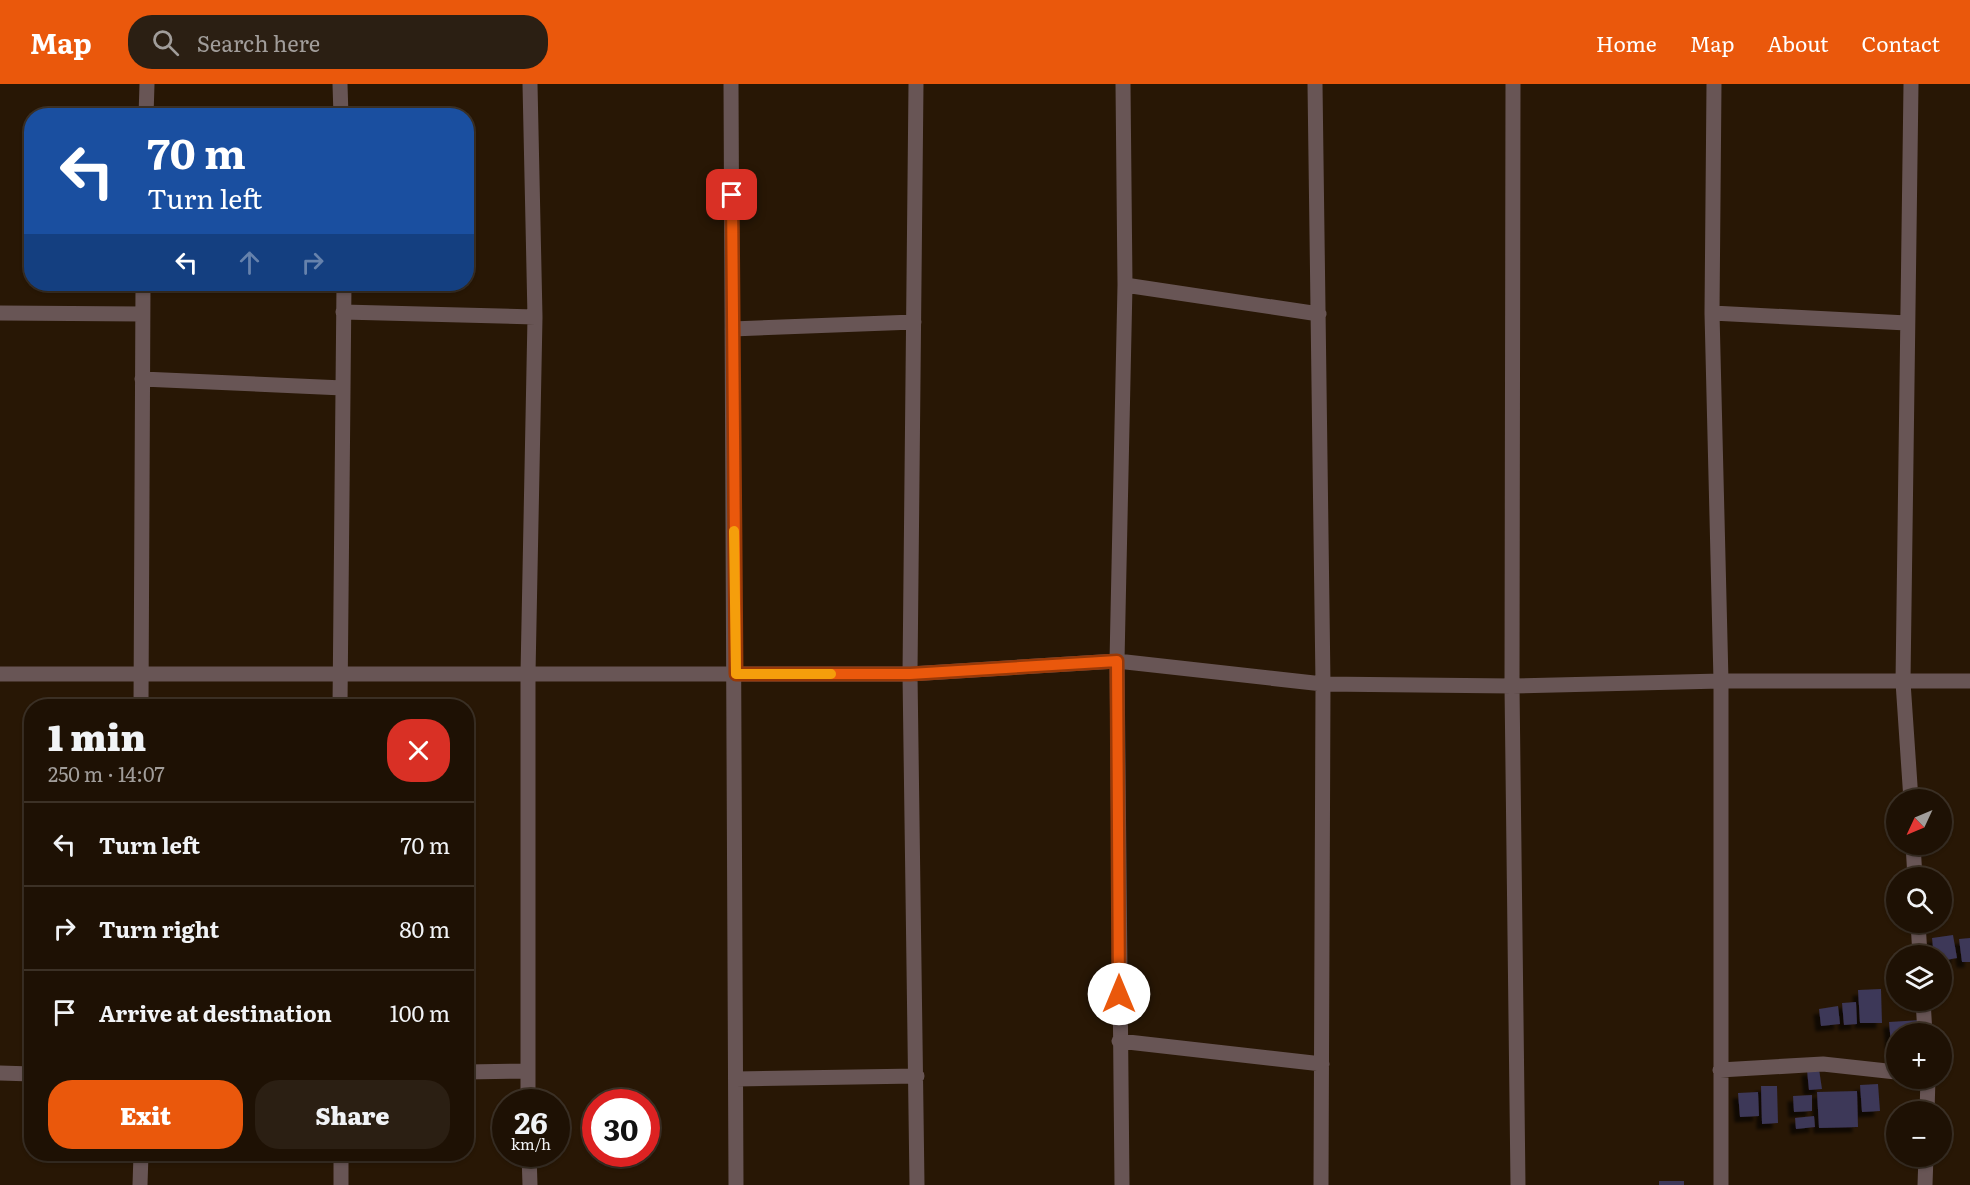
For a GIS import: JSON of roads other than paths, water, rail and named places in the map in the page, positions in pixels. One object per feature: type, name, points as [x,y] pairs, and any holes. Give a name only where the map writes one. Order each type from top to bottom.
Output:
[{"type":"street","points":[[146,108],[147,84]]},
{"type":"street","points":[[340,84],[341,108]]},
{"type":"street","points":[[528,1089],[528,674],[535,317],[530,84]]},
{"type":"street","points":[[731,84],[736,674],[736,1185]]},
{"type":"street","points":[[916,84],[910,674],[917,1185]]},
{"type":"street","points":[[1122,1185],[1117,661],[1125,285],[1123,84]]},
{"type":"street","points":[[1315,84],[1323,684],[1321,1185]]},
{"type":"street","points":[[1513,84],[1512,686],[1518,1185]]},
{"type":"street","points":[[1714,84],[1712,313],[1721,681],[1721,1185]]},
{"type":"street","points":[[1910,789],[1903,682],[1911,84]]},
{"type":"street","points":[[1125,285],[1319,314]]},
{"type":"street","points":[[141,699],[143,291]]},
{"type":"street","points":[[340,699],[344,291]]},
{"type":"street","points":[[343,312],[535,317]]},
{"type":"street","points":[[0,313],[142,314]]},
{"type":"street","points":[[1712,313],[1907,323]]},
{"type":"street","points":[[732,329],[914,322]]},
{"type":"street","points":[[142,378],[343,388]]},
{"type":"street","points":[[0,675],[910,674],[1117,661],[1323,684],[1512,686],[1721,681],[1970,681]]},
{"type":"street","points":[[1119,1041],[1322,1064]]},
{"type":"street","points":[[1720,1070],[1823,1064],[1886,1071]]},
{"type":"street","points":[[474,1072],[527,1071]]},
{"type":"street","points":[[0,1073],[24,1074]]},
{"type":"street","points":[[736,1079],[917,1076]]},
{"type":"street","points":[[140,1185],[141,1161]]},
{"type":"street","points":[[341,1161],[341,1185]]},
{"type":"street","points":[[530,1167],[530,1185]]},
{"type":"street","points":[[1925,1185],[1926,1167]]}]
